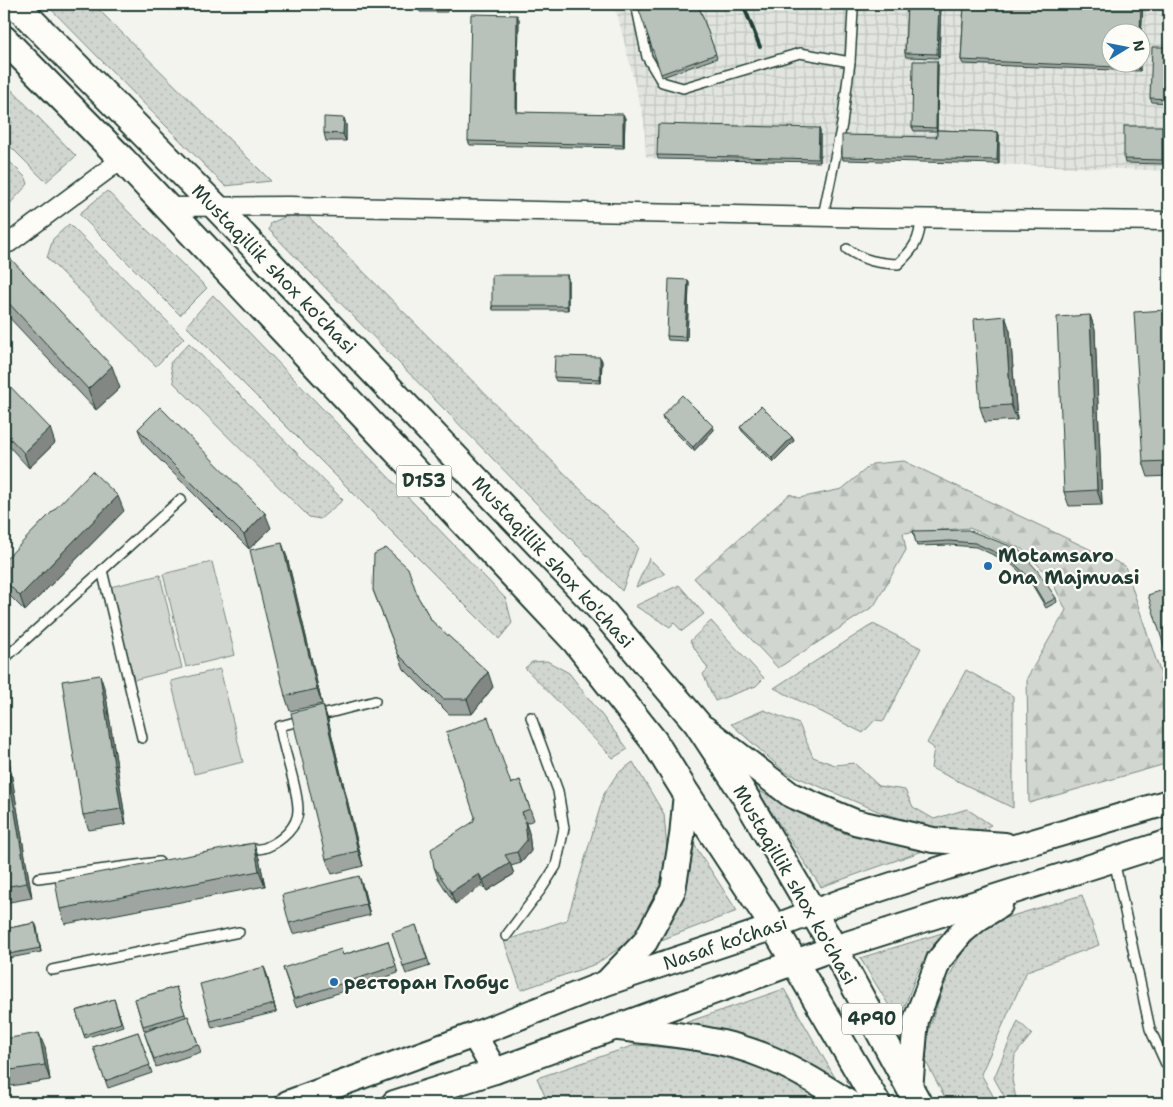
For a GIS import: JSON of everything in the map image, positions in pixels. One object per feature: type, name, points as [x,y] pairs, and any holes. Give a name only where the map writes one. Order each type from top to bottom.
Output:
[{"type":"main road","name":"Mustaqillik shox ko'chasi","points":[[15,4],[217,208],[604,613],[697,723],[743,792],[834,948],[914,1096]]},
{"type":"main road","name":"Mustaqillik shox ko'chasi","points":[[4,39],[168,207],[575,641],[654,741],[774,927],[877,1103]]},
{"type":"main road","points":[[122,159],[147,138]]},
{"type":"main road","points":[[697,723],[791,795],[855,822],[933,840],[1022,846]]},
{"type":"main road","points":[[606,983],[645,942],[673,890],[682,836],[686,793]]},
{"type":"main road","name":"Nasaf ko‘chasi","points":[[288,1103],[474,1035],[606,983],[774,927],[843,901],[950,866],[1169,802]]},
{"type":"main road","points":[[394,1103],[495,1070],[794,964],[834,948],[1026,889],[1169,842]]},
{"type":"main road","points":[[914,1096],[916,1020],[939,960],[962,932],[979,918],[1026,889]]},
{"type":"main road","points":[[614,1028],[715,1042],[762,1054],[807,1076],[849,1103]]},
{"type":"main road","points":[[474,1035],[495,1070]]},
{"type":"street","points":[[4,237],[9,243],[122,159]]},
{"type":"street","points":[[168,207],[298,206],[1169,221]]},
{"type":"lane","points":[[636,4],[647,57],[662,82],[683,88],[800,53],[850,62]]},
{"type":"lane","points":[[823,216],[842,124],[850,62],[853,11],[851,4]]},
{"type":"lane","points":[[847,249],[858,256],[877,263],[898,264],[909,254],[920,234],[921,218]]},
{"type":"lane","points":[[4,659],[181,499]]},
{"type":"lane","points":[[102,570],[142,738]]},
{"type":"lane","points":[[238,851],[267,847],[291,831],[299,812],[282,743],[280,726],[375,701]]},
{"type":"lane","points":[[506,936],[556,866],[564,828],[558,791],[531,717]]},
{"type":"lane","points":[[38,878],[172,860]]},
{"type":"lane","points":[[1114,860],[1150,1029],[1166,1064],[1169,1065]]},
{"type":"lane","points":[[52,970],[240,932]]},
{"type":"shaded area","points":[[612,4],[1169,4],[1169,171],[843,160],[820,162],[658,159],[646,157],[644,120],[617,14]]},
{"type":"green space","points":[[46,4],[93,4],[271,181],[225,186]]},
{"type":"green space","points":[[4,82],[76,156],[46,182],[4,140]]},
{"type":"green space","points":[[4,156],[26,178],[28,184],[5,209]]},
{"type":"green space","points":[[107,191],[207,288],[180,315],[79,214]]},
{"type":"green space","points":[[305,213],[638,547],[622,591],[269,230],[271,223],[289,215]]},
{"type":"green space","points":[[69,224],[184,338],[156,366],[47,258],[53,239]]},
{"type":"green space","points":[[213,295],[506,599],[512,623],[499,639],[186,326]]},
{"type":"green space","points":[[189,343],[343,500],[320,519],[309,517],[174,383],[170,363]]},
{"type":"green space","points":[[904,461],[1125,566],[1164,684],[1169,684],[1169,763],[1029,803],[1027,678],[1066,610],[1050,577],[1022,549],[969,528],[903,533],[906,550],[874,606],[778,668],[694,578],[790,494],[799,498],[842,489],[872,464]]},
{"type":"green space","points":[[649,558],[665,574],[636,587]]},
{"type":"green space","points":[[212,562],[235,655],[186,667],[163,574]]},
{"type":"green space","points":[[160,575],[182,668],[133,680],[110,587]]},
{"type":"green space","points":[[679,585],[704,614],[682,631],[674,623],[670,627],[635,606]]},
{"type":"green space","points":[[711,621],[764,678],[756,686],[715,701],[703,674],[708,669],[690,641]]},
{"type":"green space","points":[[873,624],[921,648],[884,721],[875,720],[863,733],[774,688]]},
{"type":"green space","points":[[547,661],[569,673],[628,749],[613,758],[525,668],[532,662]]},
{"type":"green space","points":[[220,669],[243,762],[194,774],[171,681]]},
{"type":"green space","points":[[966,670],[1013,696],[1013,808],[931,768],[934,748],[927,743]]},
{"type":"green space","points":[[764,710],[799,724],[813,757],[835,765],[854,763],[879,786],[905,790],[913,807],[934,819],[967,809],[991,825],[972,834],[943,831],[880,812],[785,772],[731,724]]},
{"type":"green space","points":[[633,762],[664,814],[667,850],[662,890],[646,922],[627,943],[596,964],[521,990],[504,941],[567,920],[604,794],[617,774]]},
{"type":"green space","points":[[756,789],[822,824],[849,835],[931,848],[821,887]]},
{"type":"green space","points":[[690,838],[737,911],[651,944],[674,916],[685,891]]},
{"type":"green space","points":[[1082,895],[1099,945],[1027,971],[981,1074],[997,1103],[948,1103],[926,1062],[928,1032],[943,988],[968,941],[995,921]]},
{"type":"green space","points":[[942,933],[917,973],[899,1022],[860,958]]},
{"type":"green space","points":[[784,989],[841,1088],[787,1053],[732,1033],[676,1026]]},
{"type":"green space","points":[[1018,1021],[1032,1034],[1015,1055],[1012,1080],[1017,1103],[1008,1103],[994,1078]]},
{"type":"green space","points":[[635,1045],[714,1054],[752,1064],[795,1080],[829,1103],[548,1103],[537,1078]]},
{"type":"building","points":[[419,4],[445,4],[445,8],[419,8]]},
{"type":"building","points":[[637,4],[698,4],[716,54],[661,74]]},
{"type":"building","points":[[907,4],[939,4],[937,54],[905,53]]},
{"type":"building","points":[[964,4],[1141,4],[1140,22],[1100,22],[1100,66],[961,60]]},
{"type":"building","points":[[471,14],[517,15],[516,112],[623,114],[623,145],[468,141]]},
{"type":"building","points":[[1152,47],[1169,47],[1169,99],[1150,98]]},
{"type":"building","points":[[913,61],[937,61],[936,128],[912,127]]},
{"type":"building","points":[[324,117],[344,118],[343,134],[324,133]]},
{"type":"building","points":[[658,124],[819,128],[818,159],[657,155]]},
{"type":"building","points":[[1124,126],[1162,126],[1162,160],[1124,159]]},
{"type":"building","points":[[937,130],[998,132],[997,160],[842,157],[842,135],[937,137]]},
{"type":"building","points":[[8,256],[112,366],[88,389],[4,298],[4,260]]},
{"type":"building","points":[[492,275],[567,275],[567,306],[492,306]]},
{"type":"building","points":[[669,279],[688,280],[685,337],[667,336]]},
{"type":"building","points":[[1166,310],[1169,376],[1169,461],[1143,462],[1134,312]]},
{"type":"building","points":[[1090,315],[1097,490],[1064,492],[1057,317]]},
{"type":"building","points":[[1005,316],[1011,405],[980,407],[974,319]]},
{"type":"building","points":[[555,356],[600,357],[600,379],[554,377]]},
{"type":"building","points":[[4,380],[50,428],[24,453],[4,432]]},
{"type":"building","points":[[682,395],[713,426],[693,447],[662,416]]},
{"type":"building","points":[[761,406],[792,437],[772,458],[740,427]]},
{"type":"building","points":[[160,407],[265,513],[244,535],[138,429]]},
{"type":"building","points":[[92,471],[118,496],[20,596],[4,580],[4,561]]},
{"type":"building","points":[[968,530],[1018,549],[1037,570],[1056,598],[1045,604],[1029,577],[1008,558],[975,543],[949,541],[916,543],[913,531]]},
{"type":"building","points":[[282,543],[317,689],[285,696],[250,550]]},
{"type":"building","points":[[386,548],[408,568],[418,597],[432,621],[488,672],[467,699],[443,699],[398,654],[373,590],[374,554]]},
{"type":"building","points":[[1169,588],[1169,662],[1148,595]]},
{"type":"building","points":[[100,675],[121,809],[83,815],[62,681]]},
{"type":"building","points":[[323,705],[358,851],[326,859],[291,713]]},
{"type":"building","points":[[488,717],[511,784],[520,780],[530,809],[522,812],[527,840],[517,852],[505,855],[510,863],[483,880],[479,874],[451,892],[434,867],[431,849],[473,822],[475,817],[446,732]]},
{"type":"building","points":[[4,747],[27,883],[4,887]]},
{"type":"building","points":[[254,843],[259,871],[60,909],[55,881]]},
{"type":"building","points":[[359,876],[366,904],[289,923],[282,895]]},
{"type":"building","points":[[35,923],[40,948],[4,955],[4,929]]},
{"type":"building","points":[[416,925],[427,959],[403,966],[392,933]]},
{"type":"building","points":[[388,941],[396,966],[294,999],[283,968],[341,949],[343,955]]},
{"type":"building","points":[[264,967],[274,1004],[210,1021],[200,984]]},
{"type":"building","points":[[176,987],[185,1014],[143,1026],[135,999]]},
{"type":"building","points":[[114,999],[121,1023],[84,1035],[76,1011]]},
{"type":"building","points":[[188,1016],[198,1044],[154,1059],[144,1032]]},
{"type":"building","points":[[138,1032],[150,1065],[105,1081],[93,1047]]},
{"type":"building","points":[[39,1033],[45,1065],[4,1071],[4,1039]]},
{"type":"railway","points":[[743,4],[760,47]]},
{"type":"place","name":"Motamsaro Ona Majmuasi","points":[[988,566]]},
{"type":"place","name":"ресторан Глобус","points":[[334,982]]}]
